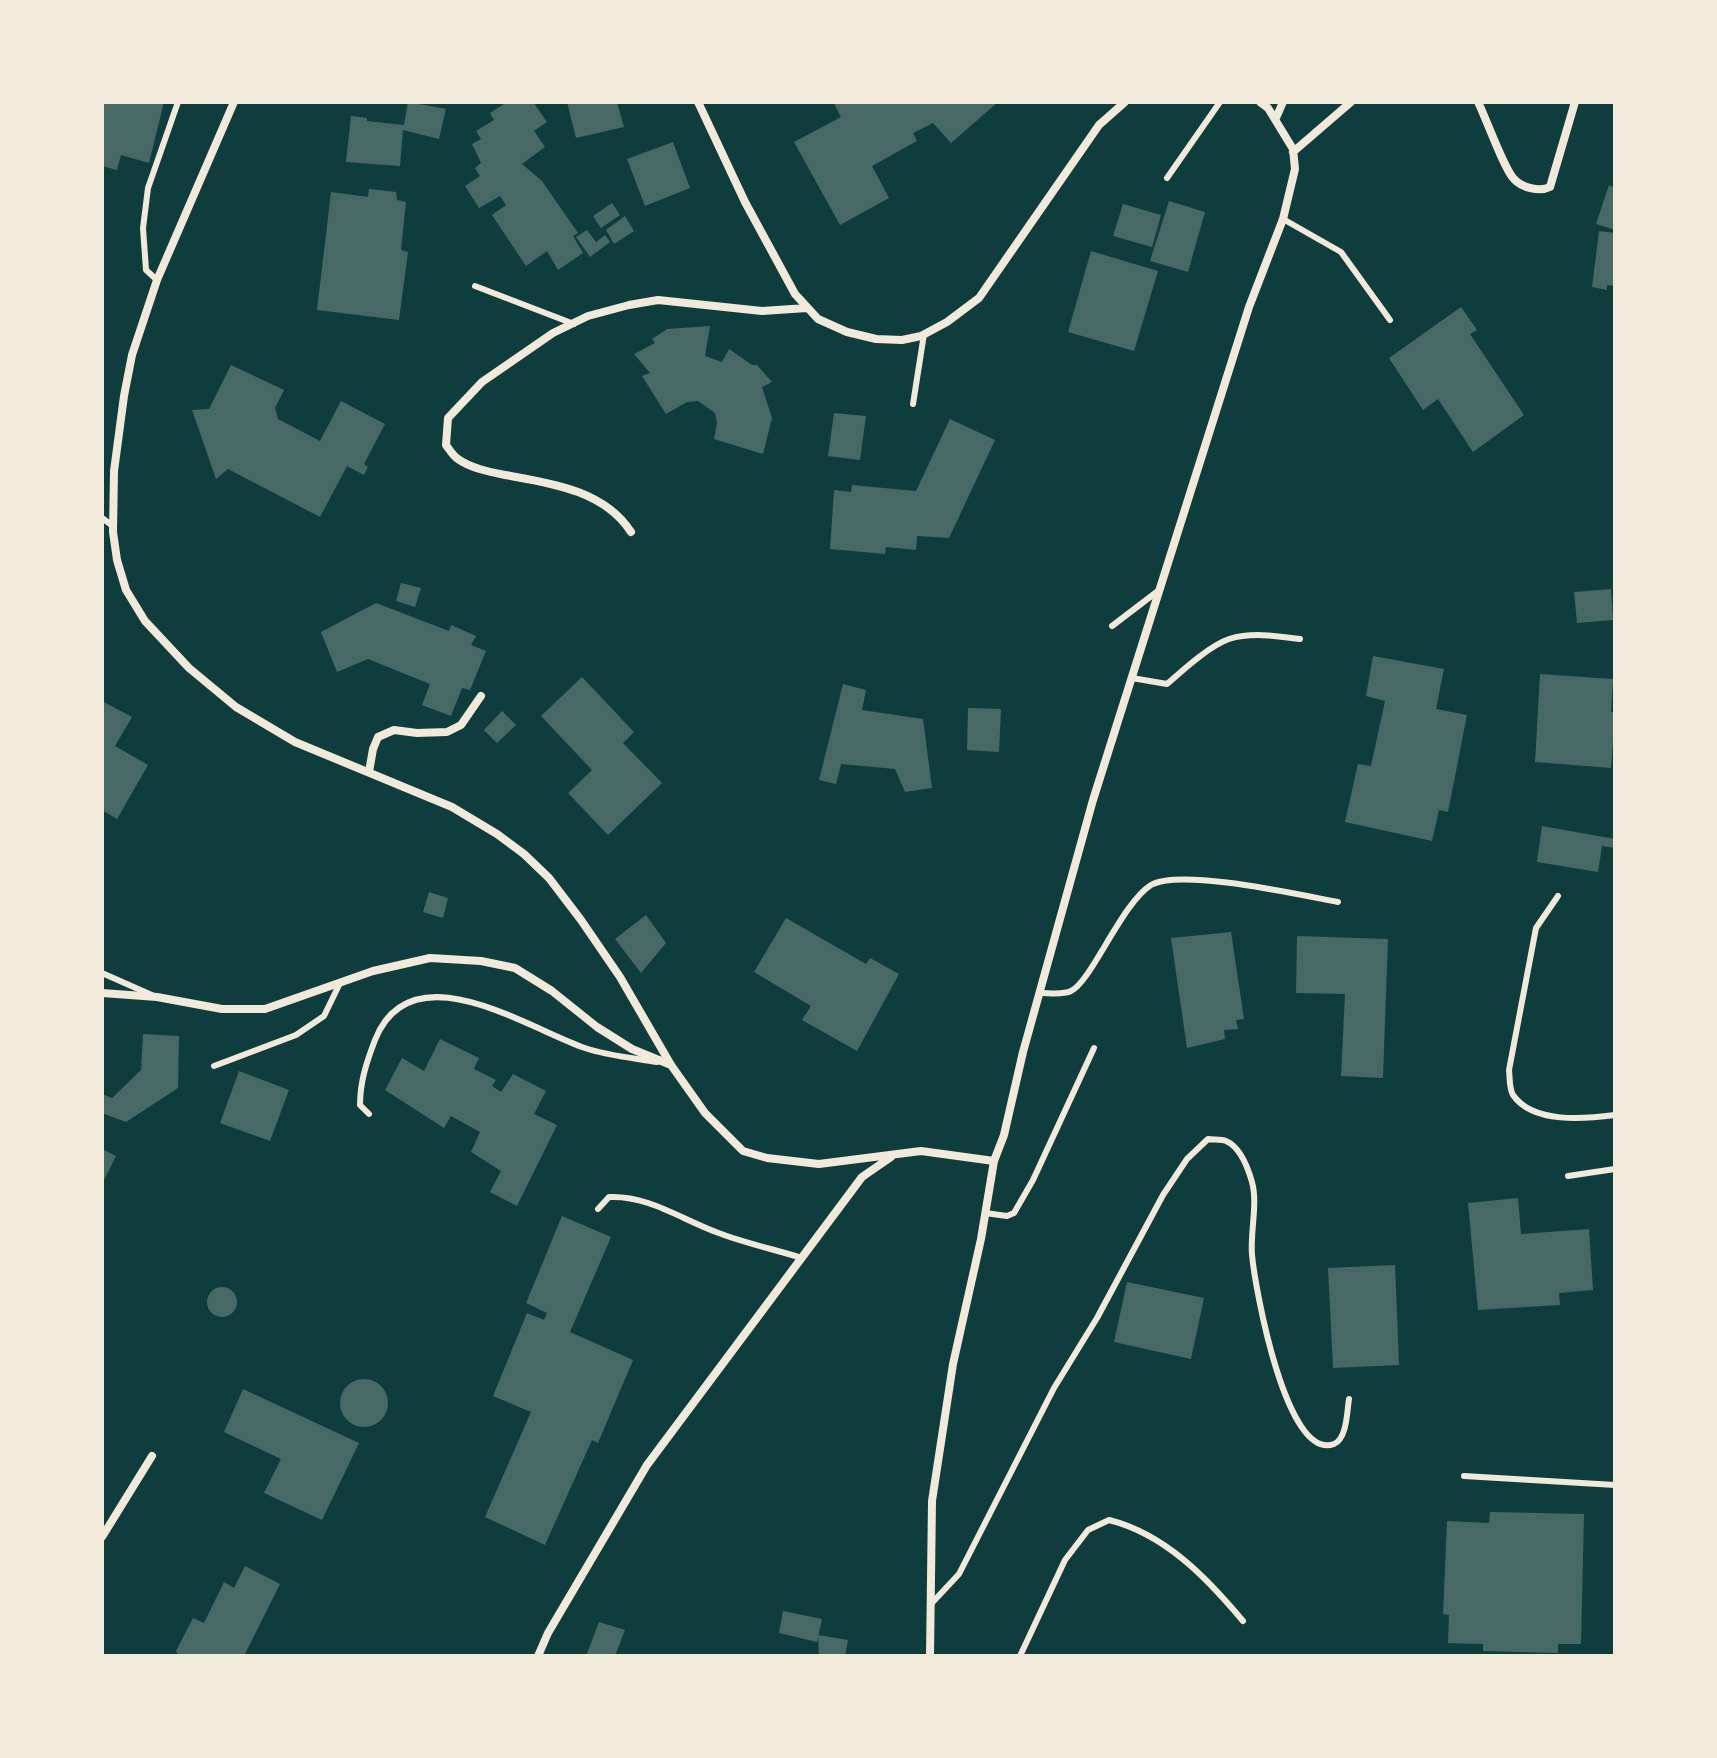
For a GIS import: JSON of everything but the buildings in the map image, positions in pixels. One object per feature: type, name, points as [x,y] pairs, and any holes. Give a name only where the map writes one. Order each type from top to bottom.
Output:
[{"type":"street","points":[[234,102],[157,280],[132,355],[124,396],[114,471],[113,526],[117,560],[126,590],[145,621],[189,668],[236,707],[295,742],[463,813],[506,840],[549,878],[620,977],[671,1065],[705,1113],[743,1151],[767,1158],[819,1164],[921,1151],[994,1161]]},
{"type":"street","points":[[698,102],[745,202],[795,294],[818,319],[847,332],[876,339],[902,340],[924,334],[947,322],[979,298],[1099,125],[1125,102]]},
{"type":"street","points":[[930,1656],[932,1501],[953,1364],[994,1161],[1004,1135],[1023,1052],[1093,800],[1249,307],[1283,219],[1295,169],[1293,152],[1276,118],[1260,102]]},
{"type":"street","points":[[1276,118],[1283,102]]},
{"type":"street","points":[[1293,152],[1351,102]]},
{"type":"street","points":[[1478,102],[1514,180],[1532,189],[1546,190],[1550,187],[1575,102]]},
{"type":"street","points":[[631,532],[622,519],[593,497],[542,482],[488,472],[457,459],[446,445],[448,418],[482,382],[518,355],[588,316],[658,300],[762,311],[807,308]]},
{"type":"street","points":[[369,772],[378,737],[394,730],[447,732],[461,725],[481,696]]},
{"type":"street","points":[[102,993],[157,997],[222,1009],[265,1009],[373,971],[430,958],[481,961],[515,968],[632,1049],[671,1065]]},
{"type":"street","points":[[538,1656],[548,1633],[647,1465],[862,1177],[892,1156]]},
{"type":"street","points":[[102,1537],[152,1456]]},
{"type":"lane","points":[[157,280],[146,270],[143,228],[148,188],[178,102]]},
{"type":"lane","points":[[1167,178],[1220,102]]},
{"type":"lane","points":[[1283,219],[1341,252],[1390,320]]},
{"type":"lane","points":[[475,286],[574,324]]},
{"type":"lane","points":[[913,404],[924,334]]},
{"type":"lane","points":[[102,518],[113,526]]},
{"type":"lane","points":[[1112,626],[1161,588]]},
{"type":"lane","points":[[1132,678],[1167,684],[1190,664],[1228,639],[1260,635],[1300,639]]},
{"type":"lane","points":[[1041,993],[1069,993],[1079,986],[1109,935],[1150,885],[1172,878],[1338,902]]},
{"type":"lane","points":[[1558,896],[1536,928],[1509,1070],[1511,1090],[1514,1097],[1531,1110],[1556,1116],[1590,1118],[1615,1115]]},
{"type":"lane","points":[[102,973],[157,997]]},
{"type":"lane","points":[[214,1066],[296,1035],[324,1016],[340,983]]},
{"type":"lane","points":[[369,1114],[360,1105],[360,1084],[382,1023],[397,1007],[424,999],[451,998],[479,1003],[516,1016],[587,1049],[671,1065]]},
{"type":"lane","points":[[985,1213],[1007,1216],[1014,1213],[1033,1180],[1094,1048]]},
{"type":"lane","points":[[931,1604],[959,1574],[1054,1388],[1097,1318],[1163,1195],[1187,1159],[1208,1139],[1226,1141],[1241,1155],[1253,1184],[1252,1253],[1259,1300],[1292,1414],[1310,1440],[1330,1445],[1338,1443],[1342,1437],[1349,1399]]},
{"type":"lane","points":[[1568,1176],[1615,1169]]},
{"type":"lane","points":[[598,1209],[609,1197],[623,1196],[647,1202],[717,1232],[802,1258]]},
{"type":"lane","points":[[1464,1476],[1615,1485]]},
{"type":"lane","points":[[1020,1656],[1065,1560],[1088,1530],[1109,1520],[1133,1526],[1162,1543],[1199,1572],[1243,1621]]}]
